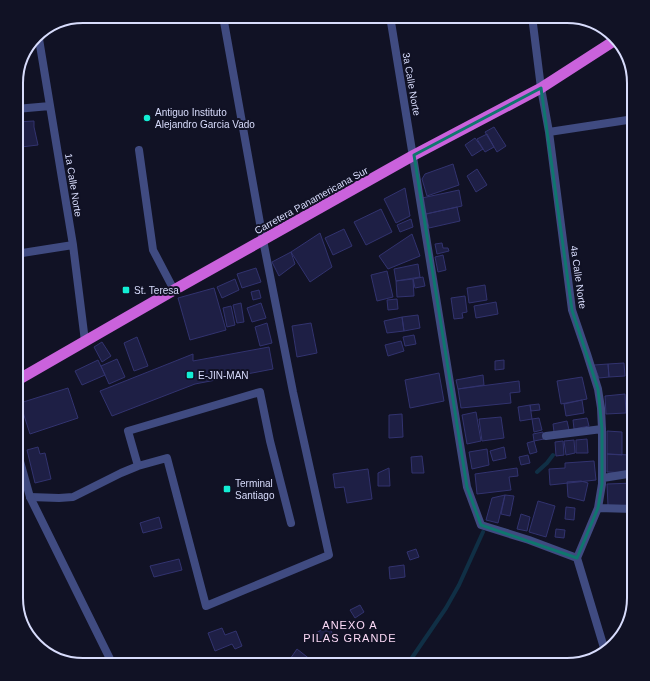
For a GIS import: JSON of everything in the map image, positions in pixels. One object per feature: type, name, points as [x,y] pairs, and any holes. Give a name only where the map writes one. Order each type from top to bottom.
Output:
[{"type":"highway","name":"Carretera Panamericana Sur","points":[[23,377],[263,240],[414,156],[541,88],[611,43]]},
{"type":"street","points":[[30,496],[59,498],[73,497],[138,466],[167,458],[206,606],[329,555],[293,392],[263,240],[224,23]]},
{"type":"street","name":"3a Calle Norte","points":[[391,23],[467,487],[481,525],[529,540],[577,558]]},
{"type":"street","name":"4a Calle Norte","points":[[533,23],[541,88],[549,132],[572,310],[598,389],[602,429],[603,478],[598,508],[577,558]]},
{"type":"street","name":"1a Calle Norte","points":[[40,42],[73,245],[85,341]]},
{"type":"street","points":[[23,108],[50,106]]},
{"type":"street","points":[[549,132],[627,120]]},
{"type":"street","points":[[139,150],[153,250],[174,290]]},
{"type":"street","points":[[23,253],[73,245]]},
{"type":"street","points":[[138,466],[128,431],[260,392],[270,441],[291,523]]},
{"type":"street","points":[[546,436],[602,429]]},
{"type":"street","points":[[23,472],[30,496],[110,658]]},
{"type":"street","points":[[603,478],[627,474]]},
{"type":"street","points":[[598,508],[627,509]]},
{"type":"street","points":[[577,558],[603,645]]},
{"type":"highlighted area","points":[[541,88],[572,310],[598,389],[602,429],[602,484],[598,508],[577,558],[481,525],[467,487],[414,155]]},
{"type":"building","points":[[34,121],[38,145],[23,147],[23,122]]},
{"type":"building","points":[[494,127],[506,146],[497,152],[485,132]]},
{"type":"building","points":[[487,134],[494,147],[485,152],[477,139]]},
{"type":"building","points":[[475,138],[483,149],[472,156],[465,145]]},
{"type":"building","points":[[453,164],[459,185],[427,196],[422,179],[425,174]]},
{"type":"building","points":[[477,169],[487,185],[476,192],[467,176]]},
{"type":"building","points":[[405,188],[410,216],[396,223],[384,199]]},
{"type":"building","points":[[459,190],[462,206],[426,214],[422,198]]},
{"type":"building","points":[[457,207],[460,221],[429,228],[426,214]]},
{"type":"building","points":[[381,209],[392,232],[366,245],[354,222]]},
{"type":"building","points":[[411,219],[413,227],[400,232],[397,225]]},
{"type":"building","points":[[344,229],[352,246],[333,255],[325,238]]},
{"type":"building","points":[[320,233],[332,267],[310,282],[291,252]]},
{"type":"building","points":[[412,234],[420,256],[388,269],[379,256]]},
{"type":"building","points":[[442,243],[443,248],[448,248],[449,251],[437,254],[435,244]]},
{"type":"building","points":[[291,252],[295,264],[279,276],[272,262]]},
{"type":"building","points":[[443,255],[446,270],[438,272],[435,257]]},
{"type":"building","points":[[418,264],[420,277],[396,281],[394,269]]},
{"type":"building","points":[[256,268],[261,282],[242,288],[237,274]]},
{"type":"building","points":[[387,271],[393,297],[377,301],[371,275]]},
{"type":"building","points":[[423,277],[425,286],[415,288],[413,279]]},
{"type":"building","points":[[235,279],[239,290],[222,298],[217,287]]},
{"type":"building","points":[[413,279],[414,296],[397,297],[396,281]]},
{"type":"building","points":[[485,285],[487,300],[469,303],[467,288]]},
{"type":"building","points":[[214,288],[226,330],[190,340],[178,298]]},
{"type":"building","points":[[259,290],[261,298],[253,300],[251,292]]},
{"type":"building","points":[[465,296],[467,312],[462,313],[463,318],[454,319],[451,298]]},
{"type":"building","points":[[397,299],[398,309],[388,310],[387,300]]},
{"type":"building","points":[[496,302],[498,314],[476,318],[474,306]]},
{"type":"building","points":[[241,303],[244,322],[237,323],[233,305]]},
{"type":"building","points":[[261,303],[266,318],[252,322],[247,308]]},
{"type":"building","points":[[231,306],[235,325],[227,327],[223,308]]},
{"type":"building","points":[[418,315],[420,328],[404,331],[402,317]]},
{"type":"building","points":[[402,317],[404,331],[387,333],[384,321]]},
{"type":"building","points":[[267,323],[272,343],[260,346],[255,327]]},
{"type":"building","points":[[311,323],[317,353],[297,357],[292,326]]},
{"type":"building","points":[[414,335],[416,344],[405,346],[403,337]]},
{"type":"building","points":[[137,337],[148,366],[134,371],[124,343]]},
{"type":"building","points":[[401,341],[404,351],[388,356],[385,345]]},
{"type":"building","points":[[102,342],[111,356],[102,362],[94,347]]},
{"type":"building","points":[[269,347],[273,369],[195,384],[112,416],[100,391],[193,354],[193,361]]},
{"type":"building","points":[[117,359],[125,377],[109,384],[101,366]]},
{"type":"building","points":[[98,360],[105,375],[82,385],[75,371]]},
{"type":"building","points":[[504,360],[504,369],[495,370],[495,361]]},
{"type":"building","points":[[624,363],[625,376],[609,377],[608,364]]},
{"type":"building","points":[[608,364],[609,377],[599,378],[594,365]]},
{"type":"building","points":[[439,373],[444,401],[410,408],[405,380]]},
{"type":"building","points":[[483,375],[484,385],[458,389],[456,380]]},
{"type":"building","points":[[582,377],[587,399],[561,404],[557,381]]},
{"type":"building","points":[[519,381],[520,392],[510,393],[511,403],[461,408],[458,389]]},
{"type":"building","points":[[68,388],[78,418],[30,434],[23,412],[23,402]]},
{"type":"building","points":[[625,394],[626,413],[606,414],[605,396]]},
{"type":"building","points":[[582,400],[584,413],[566,416],[564,404]]},
{"type":"building","points":[[539,404],[540,410],[531,411],[530,405]]},
{"type":"building","points":[[530,405],[532,419],[520,421],[518,407]]},
{"type":"building","points":[[476,412],[481,441],[467,444],[462,415]]},
{"type":"building","points":[[402,414],[403,437],[389,438],[389,415]]},
{"type":"building","points":[[501,417],[504,438],[482,441],[479,419]]},
{"type":"building","points":[[539,418],[542,430],[534,432],[532,419]]},
{"type":"building","points":[[587,418],[589,426],[574,429],[573,420]]},
{"type":"building","points":[[567,421],[569,430],[554,432],[553,424]]},
{"type":"building","points":[[607,431],[622,432],[622,455],[607,454]]},
{"type":"building","points":[[543,432],[544,439],[534,441],[533,434]]},
{"type":"building","points":[[587,439],[588,453],[576,453],[576,440]]},
{"type":"building","points":[[574,440],[575,453],[566,455],[564,441]]},
{"type":"building","points":[[534,441],[537,452],[530,454],[527,443]]},
{"type":"building","points":[[563,441],[564,455],[556,456],[555,442]]},
{"type":"building","points":[[38,447],[40,454],[45,453],[51,479],[35,483],[27,450]]},
{"type":"building","points":[[504,447],[506,458],[493,461],[490,451]]},
{"type":"building","points":[[487,449],[489,465],[472,469],[469,452]]},
{"type":"building","points":[[607,454],[627,455],[627,473],[607,472]]},
{"type":"building","points":[[528,455],[530,463],[521,465],[519,457]]},
{"type":"building","points":[[422,456],[424,473],[412,473],[411,457]]},
{"type":"building","points":[[594,461],[596,480],[550,485],[549,469],[565,468],[565,463]]},
{"type":"building","points":[[389,468],[390,486],[378,486],[378,473]]},
{"type":"building","points":[[517,468],[518,476],[509,477],[511,490],[477,494],[475,474]]},
{"type":"building","points":[[368,469],[372,499],[347,503],[344,487],[335,488],[333,474]]},
{"type":"building","points":[[581,481],[588,483],[584,501],[568,497],[567,482]]},
{"type":"building","points":[[627,483],[627,505],[608,506],[607,484]]},
{"type":"building","points":[[505,495],[498,523],[486,520],[492,498]]},
{"type":"building","points":[[505,495],[514,496],[510,516],[501,514]]},
{"type":"building","points":[[538,501],[555,506],[546,537],[529,532]]},
{"type":"building","points":[[566,507],[575,508],[574,520],[565,519]]},
{"type":"building","points":[[521,514],[530,517],[527,531],[517,529]]},
{"type":"building","points":[[159,517],[162,528],[143,533],[140,523]]},
{"type":"building","points":[[556,529],[565,530],[564,538],[555,537]]},
{"type":"building","points":[[416,549],[419,557],[410,560],[407,552]]},
{"type":"building","points":[[179,559],[182,570],[154,577],[150,566]]},
{"type":"building","points":[[404,565],[405,577],[390,579],[389,567]]},
{"type":"building","points":[[360,605],[364,612],[355,618],[350,610]]},
{"type":"building","points":[[328,626],[334,636],[321,643],[316,633]]},
{"type":"building","points":[[222,628],[225,635],[236,631],[242,646],[235,649],[232,644],[215,651],[208,633]]},
{"type":"building","points":[[297,649],[308,658],[291,658]]},
{"type":"waterway","points":[[537,472],[553,455]]},
{"type":"waterway","points":[[412,658],[446,608],[459,585],[483,532]]},
{"type":"place","name":"Antiguo Instituto Alejandro Garcia Vado","points":[[147,118]]},
{"type":"place","name":"St. Teresa","points":[[126,290]]},
{"type":"place","name":"E-JIN-MAN","points":[[190,375]]},
{"type":"place","name":"Terminal Santiago","points":[[227,489]]},
{"type":"district","name":"ANEXO A PILAS GRANDE","points":[[350,631]]}]
